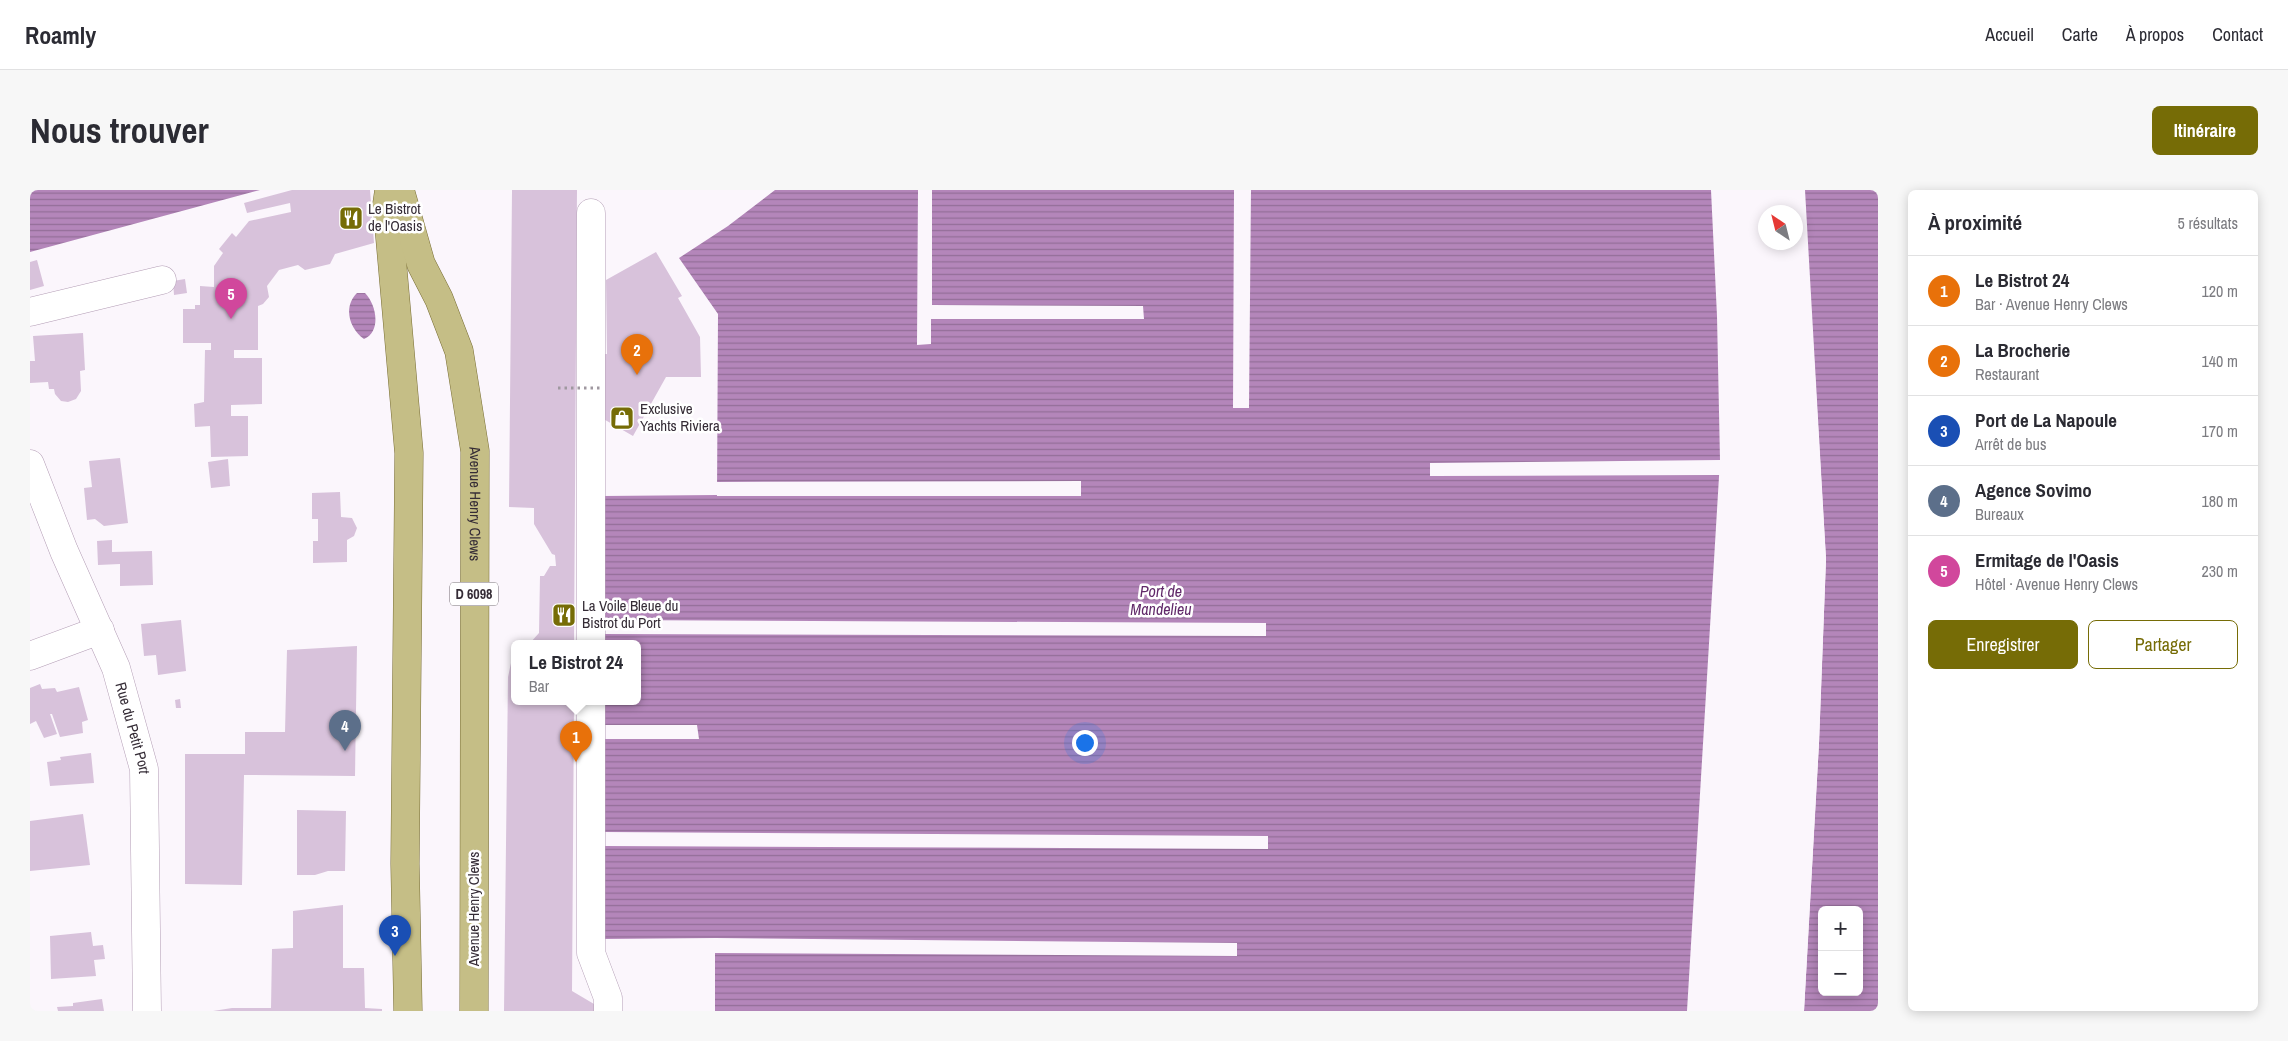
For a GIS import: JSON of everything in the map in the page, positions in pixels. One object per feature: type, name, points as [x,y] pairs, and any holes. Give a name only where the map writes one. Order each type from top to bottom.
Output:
[{"type":"main road","points":[[389,190],[387,204],[409,453],[405,856],[408,1011]]},
{"type":"main road","name":"Avenue Henry Clews","points":[[400,190],[421,264],[439,298],[459,351],[475,451],[474,1011]]},
{"type":"street","points":[[591,213],[591,640]]},
{"type":"street","points":[[30,312],[162,280]]},
{"type":"street","name":"Rue du Petit Port","points":[[30,464],[64,550],[116,668],[144,768],[147,1011]]},
{"type":"street","points":[[30,656],[100,630]]},
{"type":"street","points":[[591,705],[591,953],[608,998],[608,1011]]},
{"type":"path","points":[[558,388],[600,388]]},
{"type":"water","points":[[30,190],[260,190],[30,252]]},
{"type":"water","name":"Port de Mandelieu","points":[[775,190],[1711,190],[1717,316],[1720,460],[1687,1011],[715,1011],[715,938],[602,939],[603,705],[641,705],[641,640],[603,640],[603,496],[717,495],[718,314],[679,258],[728,226]]},
{"type":"water","points":[[1805,190],[1878,190],[1878,1011],[1804,1011],[1819,743],[1826,559]]},
{"type":"water","points":[[357,293],[365,293],[374,310],[375,324],[373,330],[364,339],[355,329],[349,311],[350,305]]},
{"type":"pier","points":[[918,190],[932,190],[932,305],[1143,306],[1144,319],[931,319],[931,344],[917,345]]},
{"type":"pier","points":[[1234,190],[1251,190],[1249,408],[1233,408]]},
{"type":"pier","points":[[1803,190],[1826,559],[1819,743],[1804,1011],[1801,1011],[1817,743],[1823,559]]},
{"type":"pier","points":[[1720,460],[1720,475],[1430,476],[1430,463]]},
{"type":"pier","points":[[1081,481],[1081,496],[717,496],[716,482]]},
{"type":"pier","points":[[603,620],[1266,623],[1266,636],[603,634]]},
{"type":"pier","points":[[603,725],[697,725],[699,739],[603,739]]},
{"type":"pier","points":[[604,832],[1268,836],[1268,849],[604,846]]},
{"type":"pier","points":[[715,938],[1237,943],[1237,956],[715,953]]},
{"type":"building","points":[[292,190],[370,190],[374,243],[335,254],[330,264],[305,270],[298,265],[279,270],[267,286],[269,297],[263,304],[258,306],[258,350],[234,350],[234,358],[262,358],[262,404],[231,405],[231,416],[248,416],[248,456],[211,457],[210,426],[195,427],[194,404],[204,402],[205,350],[211,350],[211,343],[183,343],[183,309],[195,309],[195,305],[200,305],[200,286],[214,287],[214,266],[223,253],[219,249],[232,233],[236,237],[249,221],[291,212],[290,203],[247,213],[244,203]]},
{"type":"building","points":[[512,190],[577,190],[574,640],[533,640],[539,633],[540,576],[544,576],[550,566],[556,566],[555,555],[552,554],[534,524],[534,508],[509,507]]},
{"type":"building","points":[[656,252],[682,296],[678,298],[700,337],[701,377],[666,377],[633,436],[600,417],[600,354],[607,354],[606,280]]},
{"type":"building","points":[[37,260],[44,286],[30,290],[30,262]]},
{"type":"building","points":[[185,279],[187,293],[174,295],[173,281]]},
{"type":"building","points":[[83,333],[85,370],[80,371],[81,391],[76,399],[68,402],[61,401],[55,394],[54,389],[49,389],[48,382],[30,383],[30,361],[35,361],[33,336]]},
{"type":"building","points":[[120,458],[128,523],[104,526],[95,519],[87,520],[84,488],[92,487],[89,461]]},
{"type":"building","points":[[228,459],[230,486],[211,488],[208,462]]},
{"type":"building","points":[[340,492],[341,517],[352,518],[357,528],[354,536],[347,540],[347,562],[313,563],[313,541],[318,541],[318,519],[312,519],[312,493]]},
{"type":"building","points":[[112,540],[112,552],[152,551],[153,585],[120,586],[120,564],[98,565],[97,541]]},
{"type":"building","points":[[181,620],[186,671],[158,675],[156,655],[144,656],[141,624]]},
{"type":"building","points":[[357,646],[355,776],[244,775],[242,885],[185,884],[185,754],[245,754],[245,732],[285,732],[287,650]]},
{"type":"building","points":[[511,663],[511,705],[574,705],[572,991],[594,1004],[594,1011],[504,1011],[508,677]]},
{"type":"building","points":[[40,684],[42,689],[55,688],[57,692],[79,687],[88,720],[82,722],[83,733],[60,737],[52,714],[50,714],[57,734],[44,738],[36,721],[30,724],[30,688]]},
{"type":"building","points":[[180,699],[181,708],[176,708],[175,700]]},
{"type":"building","points":[[91,753],[94,783],[50,786],[47,762],[61,760],[60,757]]},
{"type":"building","points":[[297,810],[346,811],[345,871],[297,875]]},
{"type":"building","points":[[83,814],[90,865],[30,871],[30,821]]},
{"type":"building","points":[[343,905],[343,968],[364,968],[365,1008],[382,1009],[382,1011],[213,1011],[232,1008],[271,1008],[272,949],[293,948],[293,911]]},
{"type":"building","points":[[91,932],[93,946],[103,945],[105,959],[94,960],[96,976],[51,979],[50,936]]},
{"type":"building","points":[[102,999],[104,1011],[58,1011],[57,1007],[73,1006],[73,1003]]},
{"type":"place","name":"Le Bistrot de l'Oasis","points":[[351,218]]},
{"type":"place","name":"Ermitage de l'Oasis","points":[[231,319]]},
{"type":"place","name":"La Brocherie","points":[[637,375]]},
{"type":"place","name":"Exclusive Yachts Riviera","points":[[622,418]]},
{"type":"place","name":"La Voile Bleue du Bistrot du Port","points":[[564,615]]},
{"type":"place","name":"Agence Sovimo","points":[[345,751]]},
{"type":"place","name":"Le Bistrot 24","points":[[576,762]]},
{"type":"place","name":"Port de La Napoule","points":[[395,956]]}]
